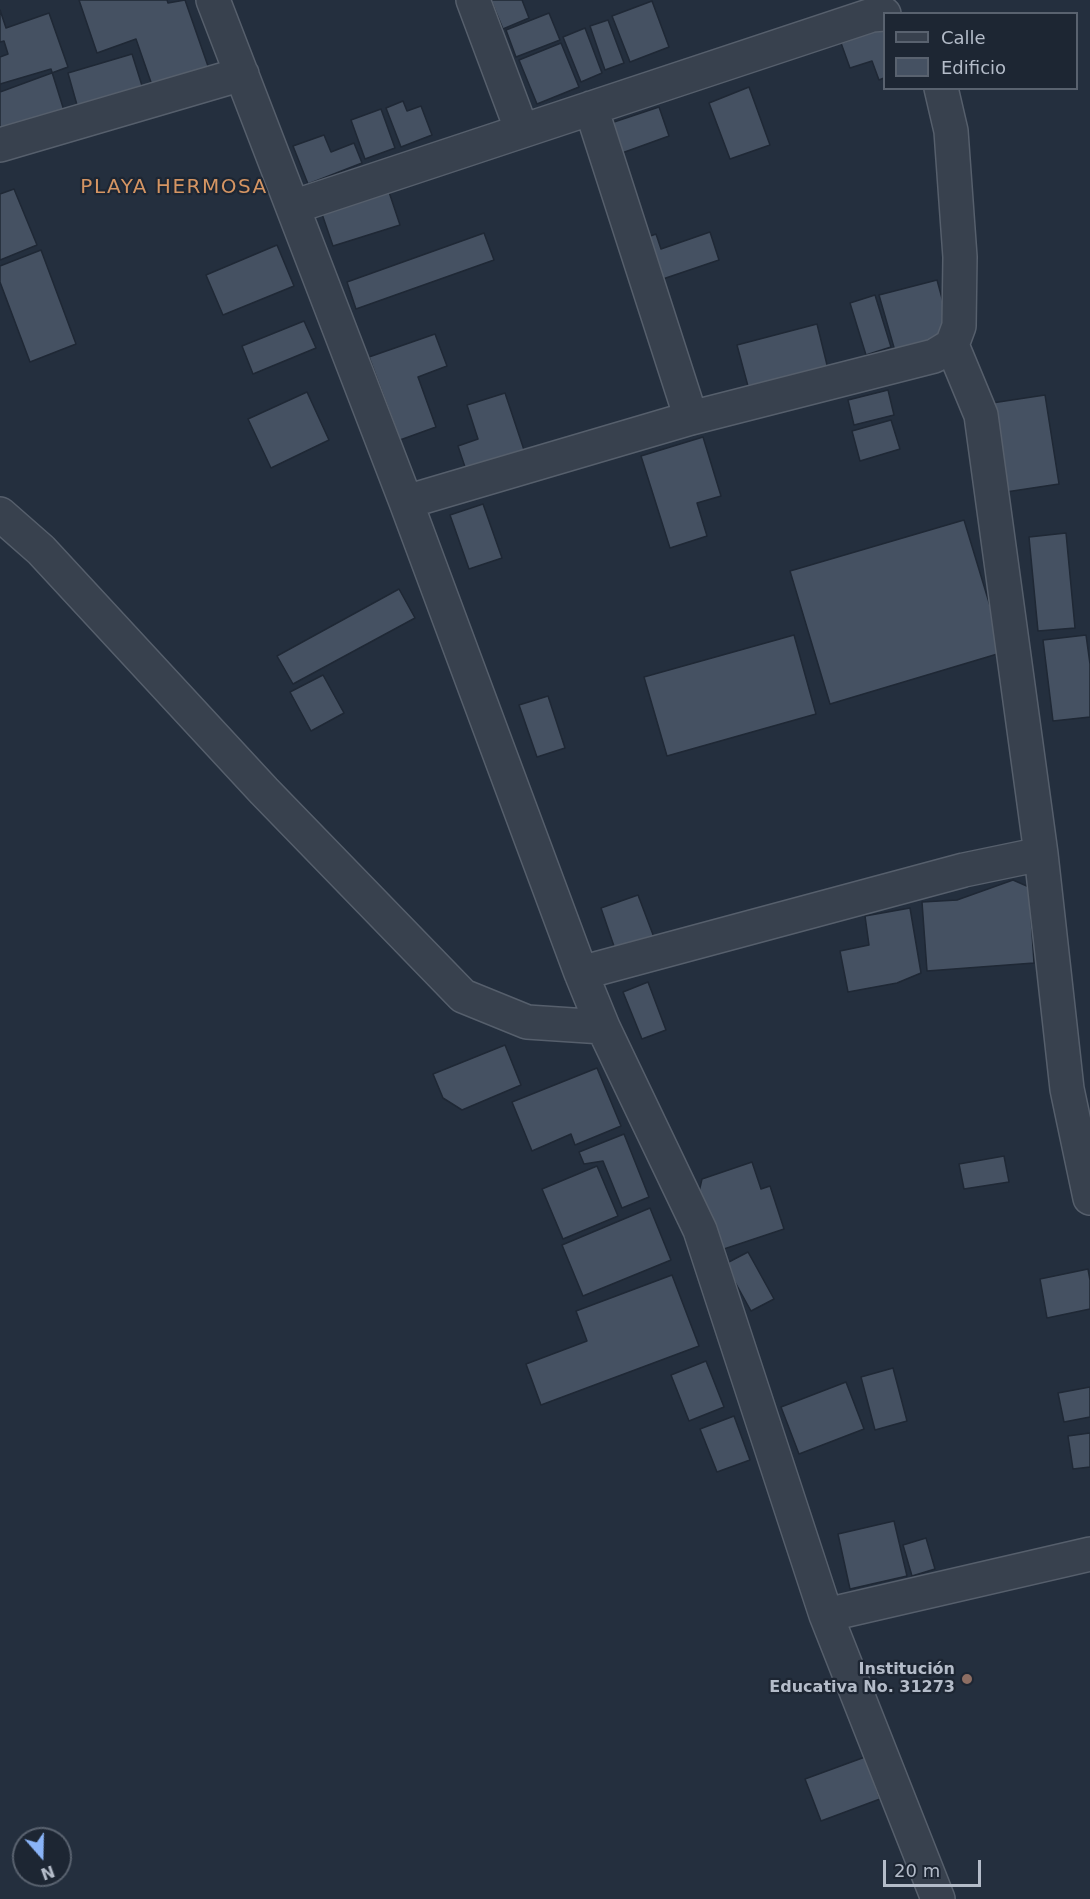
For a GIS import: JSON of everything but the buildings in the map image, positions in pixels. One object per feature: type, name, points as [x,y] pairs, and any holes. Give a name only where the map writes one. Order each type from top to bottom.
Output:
[{"type":"street","points":[[213,0],[406,502],[581,973],[603,1027],[700,1230],[826,1615],[938,1899]]},
{"type":"street","points":[[474,0],[522,131]]},
{"type":"street","points":[[293,207],[861,19],[883,14]]},
{"type":"street","points":[[0,145],[242,74]]},
{"type":"street","points":[[406,502],[691,418],[934,356],[952,345],[959,326],[960,257],[951,131],[941,90]]},
{"type":"street","points":[[591,108],[691,418]]},
{"type":"street","points":[[952,345],[981,415],[1041,854],[1067,1089],[1090,1198]]},
{"type":"street","points":[[0,514],[41,550],[264,791],[463,996],[527,1022],[603,1027]]},
{"type":"street","points":[[581,973],[964,870],[1041,854]]},
{"type":"street","points":[[826,1615],[1090,1554]]},
{"type":"place","name":"Institución Educativa No. 31273","points":[[967,1679]]},
{"type":"district","name":"PLAYA HERMOSA","points":[[174,188]]}]
